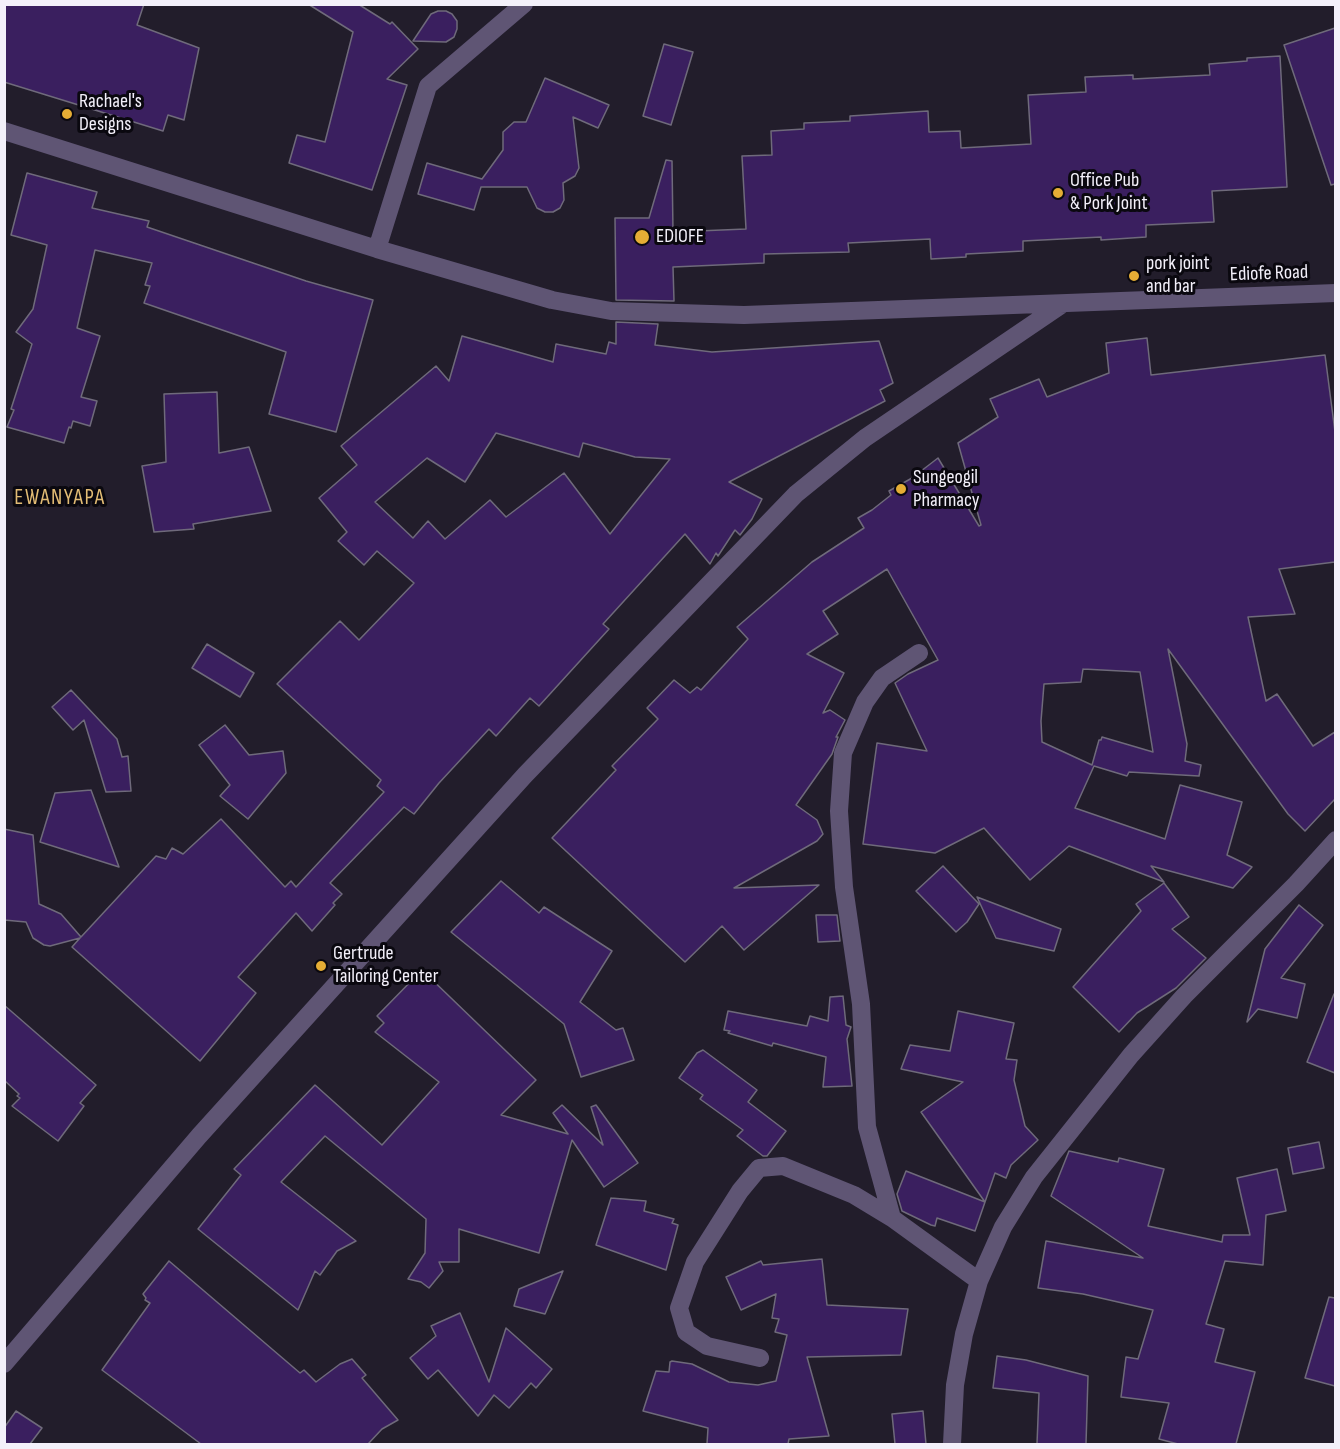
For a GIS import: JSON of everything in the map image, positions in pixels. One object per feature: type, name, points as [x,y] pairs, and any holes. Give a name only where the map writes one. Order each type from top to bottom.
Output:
[{"type":"street","points":[[377,249],[428,87],[524,4]]},
{"type":"street","name":"Ediofe Road","points":[[4,131],[377,249],[552,300],[611,311],[744,315],[1335,293]]},
{"type":"street","points":[[4,1364],[199,1136],[525,775],[796,494],[865,438],[1061,305]]},
{"type":"street","points":[[892,1218],[867,1127],[861,1004],[844,887],[839,811],[843,753],[865,702],[882,678],[919,653]]},
{"type":"street","points":[[951,1444],[955,1385],[964,1334],[979,1281],[1003,1227],[1034,1177],[1131,1055],[1184,996],[1296,884],[1335,840]]},
{"type":"street","points":[[760,1358],[707,1346],[686,1332],[679,1308],[695,1262],[740,1191],[759,1168],[783,1166],[854,1195],[892,1218],[979,1281]]},
{"type":"building","points":[[4,4],[144,4],[137,25],[199,48],[184,120],[168,115],[163,131],[4,82]]},
{"type":"building","points":[[308,4],[358,4],[390,24],[392,22],[418,49],[387,79],[407,85],[372,190],[289,163],[297,135],[325,142],[353,32]]},
{"type":"building","points":[[438,11],[452,14],[457,21],[454,37],[446,42],[413,41],[431,14]]},
{"type":"building","points":[[1335,28],[1335,184],[1331,185],[1284,45]]},
{"type":"building","points":[[664,44],[693,52],[671,125],[643,116]]},
{"type":"building","points":[[1280,56],[1287,187],[1212,191],[1214,222],[1146,225],[1146,237],[1023,241],[1023,251],[966,254],[966,257],[931,259],[930,239],[848,243],[849,252],[764,254],[764,263],[673,267],[674,301],[616,300],[615,218],[649,218],[666,160],[672,161],[673,232],[746,229],[742,156],[772,155],[771,131],[804,129],[804,123],[850,121],[850,116],[928,111],[929,132],[960,131],[961,148],[1031,144],[1028,95],[1086,92],[1085,77],[1133,75],[1133,79],[1210,75],[1209,64]]},
{"type":"building","points":[[545,78],[609,105],[598,128],[573,117],[579,168],[575,176],[563,183],[564,200],[560,208],[553,212],[545,212],[537,208],[527,187],[481,187],[474,210],[418,194],[427,163],[482,179],[503,150],[503,132],[514,122],[526,122]]},
{"type":"building","points":[[27,173],[97,192],[92,208],[149,221],[147,227],[306,281],[373,300],[336,432],[269,414],[286,352],[144,303],[150,286],[145,285],[152,263],[95,250],[77,328],[100,336],[81,397],[97,401],[90,426],[73,421],[64,443],[7,427],[32,344],[16,332],[33,309],[47,245],[11,235]]},
{"type":"building","points":[[616,322],[658,324],[655,345],[712,352],[879,341],[893,383],[880,390],[885,401],[729,482],[762,499],[752,519],[740,535],[735,530],[710,564],[685,534],[603,624],[609,629],[539,706],[530,698],[496,736],[489,729],[414,814],[404,807],[330,883],[342,894],[312,931],[296,913],[238,977],[256,993],[200,1061],[72,947],[80,938],[50,946],[44,945],[33,938],[26,922],[4,920],[4,829],[33,835],[39,904],[61,914],[81,937],[156,856],[166,859],[172,848],[183,854],[221,819],[285,887],[291,881],[296,887],[384,792],[377,786],[381,780],[277,684],[340,621],[359,640],[414,583],[377,551],[364,565],[338,541],[347,532],[319,498],[357,465],[341,446],[436,366],[449,381],[462,336],[553,362],[556,344],[606,354],[609,342],[616,344]],"holes":[[[496,433],[579,457],[583,443],[635,457],[670,459],[610,534],[564,473],[506,517],[490,500],[445,539],[428,521],[413,538],[375,502],[427,458],[465,482]]]},
{"type":"building","points":[[1147,338],[1151,375],[1325,355],[1335,432],[1335,562],[1279,569],[1295,614],[1248,617],[1266,701],[1277,694],[1313,746],[1335,732],[1335,799],[1305,831],[1288,814],[1168,649],[1187,744],[1185,761],[1201,765],[1199,776],[1129,772],[1127,776],[1094,766],[1075,808],[1165,839],[1180,785],[1242,802],[1227,855],[1252,867],[1233,888],[1151,866],[1164,882],[1069,846],[1030,880],[984,828],[935,853],[863,844],[877,743],[927,751],[895,683],[908,674],[938,660],[887,569],[823,611],[838,634],[807,654],[844,673],[823,713],[830,710],[845,720],[836,737],[838,737],[832,754],[796,805],[817,820],[823,834],[817,841],[734,888],[819,885],[744,950],[722,926],[685,962],[552,838],[616,770],[612,766],[658,719],[647,708],[674,680],[690,693],[697,687],[701,690],[748,639],[737,627],[812,562],[864,528],[858,518],[891,495],[889,491],[912,478],[938,458],[979,526],[981,525],[958,443],[998,417],[990,399],[1039,379],[1047,397],[1109,373],[1106,343]],"holes":[[[1083,669],[1140,672],[1153,752],[1102,737],[1099,740],[1092,765],[1042,742],[1044,684],[1081,682]]]},
{"type":"building","points":[[217,392],[219,453],[249,447],[271,511],[193,524],[194,529],[154,532],[142,466],[166,462],[164,394]]},
{"type":"building","points":[[207,644],[254,673],[240,697],[192,668]]},
{"type":"building","points":[[71,690],[117,739],[122,757],[128,756],[131,791],[106,792],[84,720],[73,730],[52,707]]},
{"type":"building","points":[[225,725],[249,755],[283,751],[286,773],[248,819],[220,796],[230,785],[199,745]]},
{"type":"building","points":[[91,790],[119,867],[40,842],[55,793]]},
{"type":"building","points":[[943,866],[979,904],[967,922],[956,932],[916,891]]},
{"type":"building","points":[[501,881],[539,913],[544,907],[612,951],[580,1002],[616,1030],[623,1028],[634,1060],[581,1077],[564,1024],[451,932]]},
{"type":"building","points":[[1164,883],[1189,917],[1172,929],[1206,958],[1176,988],[1137,1013],[1119,1032],[1073,987],[1141,911],[1136,904]]},
{"type":"building","points":[[977,897],[1061,929],[1054,951],[996,938]]},
{"type":"building","points":[[1299,905],[1323,925],[1281,978],[1305,984],[1297,1018],[1258,1009],[1247,1022],[1265,949]]},
{"type":"building","points":[[816,915],[837,915],[840,941],[818,942]]},
{"type":"building","points":[[422,970],[536,1080],[501,1115],[568,1134],[553,1113],[562,1105],[603,1145],[591,1107],[596,1105],[638,1163],[604,1187],[572,1140],[539,1253],[459,1229],[459,1262],[439,1262],[443,1271],[429,1288],[421,1282],[408,1279],[425,1253],[426,1219],[325,1136],[281,1182],[356,1241],[337,1251],[320,1275],[315,1271],[298,1310],[198,1229],[241,1175],[234,1169],[315,1085],[382,1145],[439,1082],[375,1032],[384,1023],[377,1016]]},
{"type":"building","points":[[1335,994],[1335,1073],[1307,1062]]},
{"type":"building","points":[[843,996],[846,1025],[851,1027],[847,1039],[852,1086],[823,1087],[826,1057],[773,1043],[772,1046],[724,1030],[728,1011],[807,1026],[810,1016],[828,1021],[830,997]]},
{"type":"building","points":[[4,1005],[96,1085],[80,1103],[84,1106],[58,1141],[12,1106],[20,1098],[17,1096],[19,1094],[4,1080]]},
{"type":"building","points":[[958,1011],[1014,1023],[1006,1059],[1017,1060],[1014,1080],[1025,1126],[1038,1140],[1011,1165],[1006,1178],[995,1173],[985,1202],[921,1112],[963,1082],[901,1069],[910,1045],[950,1051]]},
{"type":"building","points":[[703,1050],[757,1090],[748,1102],[786,1131],[767,1156],[763,1156],[737,1136],[743,1130],[700,1099],[703,1095],[679,1078],[697,1053]]},
{"type":"building","points":[[1319,1142],[1324,1168],[1293,1174],[1288,1148]]},
{"type":"building","points":[[1069,1151],[1118,1162],[1119,1158],[1164,1169],[1148,1226],[1222,1242],[1223,1235],[1250,1235],[1237,1178],[1277,1169],[1286,1211],[1266,1215],[1263,1265],[1225,1261],[1206,1324],[1224,1329],[1215,1362],[1255,1372],[1236,1444],[1178,1444],[1159,1439],[1169,1403],[1121,1397],[1126,1357],[1138,1359],[1153,1310],[1083,1294],[1038,1288],[1046,1241],[1143,1258],[1051,1196]]},
{"type":"building","points":[[906,1171],[985,1202],[975,1231],[937,1218],[935,1226],[931,1225],[902,1211],[897,1194]]},
{"type":"building","points":[[611,1198],[646,1201],[644,1211],[674,1219],[672,1223],[678,1225],[666,1270],[596,1245]]},
{"type":"building","points":[[822,1259],[827,1305],[908,1309],[901,1355],[807,1357],[829,1436],[789,1439],[788,1444],[707,1444],[708,1428],[643,1411],[656,1371],[669,1372],[672,1361],[692,1364],[729,1382],[758,1385],[776,1381],[787,1335],[775,1332],[779,1319],[772,1318],[776,1294],[741,1310],[726,1277],[761,1261],[763,1265]]},
{"type":"building","points":[[169,1261],[300,1373],[304,1370],[316,1382],[340,1364],[352,1359],[366,1375],[362,1378],[398,1420],[382,1429],[368,1444],[201,1444],[102,1370],[150,1303],[145,1300],[143,1294]]},
{"type":"building","points":[[563,1271],[545,1314],[514,1306],[519,1289]]},
{"type":"building","points":[[1329,1297],[1335,1298],[1335,1386],[1305,1378]]},
{"type":"building","points":[[460,1313],[489,1382],[506,1328],[552,1369],[536,1388],[531,1383],[509,1408],[494,1395],[478,1416],[438,1370],[428,1379],[410,1358],[436,1336],[431,1326]]},
{"type":"building","points":[[997,1356],[1026,1360],[1088,1376],[1086,1444],[1037,1444],[1039,1393],[993,1388]]},
{"type":"building","points":[[16,1411],[42,1428],[30,1444],[4,1444],[4,1428]]},
{"type":"building","points":[[923,1411],[926,1444],[895,1444],[892,1414]]},
{"type":"place","name":"Rachael's Designs","points":[[67,114]]},
{"type":"place","name":"Office Pub & Pork Joint","points":[[1058,193]]},
{"type":"place","name":"EDIOFE","points":[[642,237]]},
{"type":"place","name":"pork joint and bar","points":[[1134,276]]},
{"type":"place","name":"Sungeogil Pharmacy","points":[[901,489]]},
{"type":"place","name":"Gertrude Tailoring Center","points":[[321,966]]},
{"type":"district","name":"EWANYAPA","points":[[60,498]]}]
